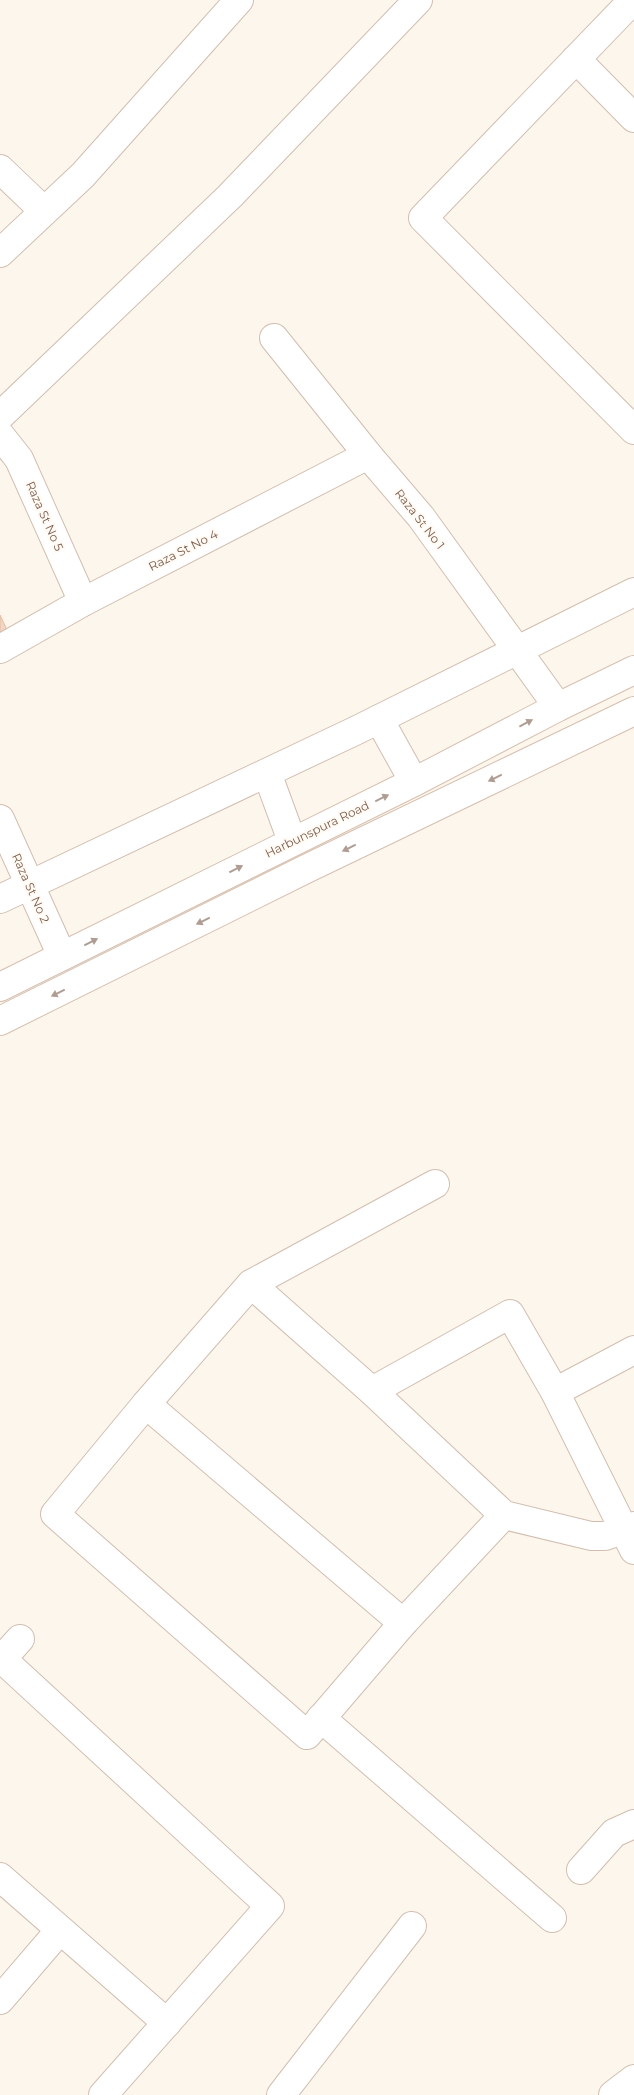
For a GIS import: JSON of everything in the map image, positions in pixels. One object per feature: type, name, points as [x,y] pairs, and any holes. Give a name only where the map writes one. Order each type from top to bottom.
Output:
[{"type":"street","points":[[0,253],[83,175],[239,0]]},
{"type":"street","points":[[0,416],[230,196],[418,0]]},
{"type":"street","points":[[633,0],[424,218],[634,430]]},
{"type":"street","points":[[576,59],[634,118]]},
{"type":"street","points":[[0,169],[44,211]]},
{"type":"street","name":"Raza St No 1","points":[[274,338],[368,455],[421,517],[558,707],[576,739]]},
{"type":"street","name":"Raza St No 5","points":[[0,435],[18,459],[83,602]]},
{"type":"street","name":"Raza St No 4","points":[[0,649],[83,602],[368,455]]},
{"type":"street","points":[[0,899],[379,719],[634,592]]},
{"type":"street","name":"Harbunspura Road","points":[[0,987],[414,782],[558,707],[634,670]]},
{"type":"street","points":[[0,1022],[306,869],[634,712]]},
{"type":"street","points":[[379,719],[414,782]]},
{"type":"street","points":[[267,773],[292,841]]},
{"type":"street","name":"Raza St No 2","points":[[0,819],[62,956]]},
{"type":"street","points":[[435,1184],[251,1284],[146,1404],[55,1514],[307,1735],[403,1623],[504,1515]]},
{"type":"street","points":[[251,1284],[372,1391],[504,1515],[590,1536],[630,1536],[555,1392],[510,1314],[372,1391]]},
{"type":"street","points":[[555,1392],[634,1350]]},
{"type":"street","points":[[146,1404],[403,1623]]},
{"type":"street","points":[[20,1638],[1,1660],[270,1906],[103,2095]]},
{"type":"street","points":[[321,1718],[552,1918]]},
{"type":"street","points":[[582,1870],[614,1833],[634,1824]]},
{"type":"street","points":[[0,1877],[167,2023]]},
{"type":"street","points":[[281,2095],[412,1926]]},
{"type":"street","points":[[0,2000],[60,1930]]},
{"type":"street","points":[[613,2095],[634,2079]]},
{"type":"building","points":[[0,615],[7,630],[0,634]]}]
